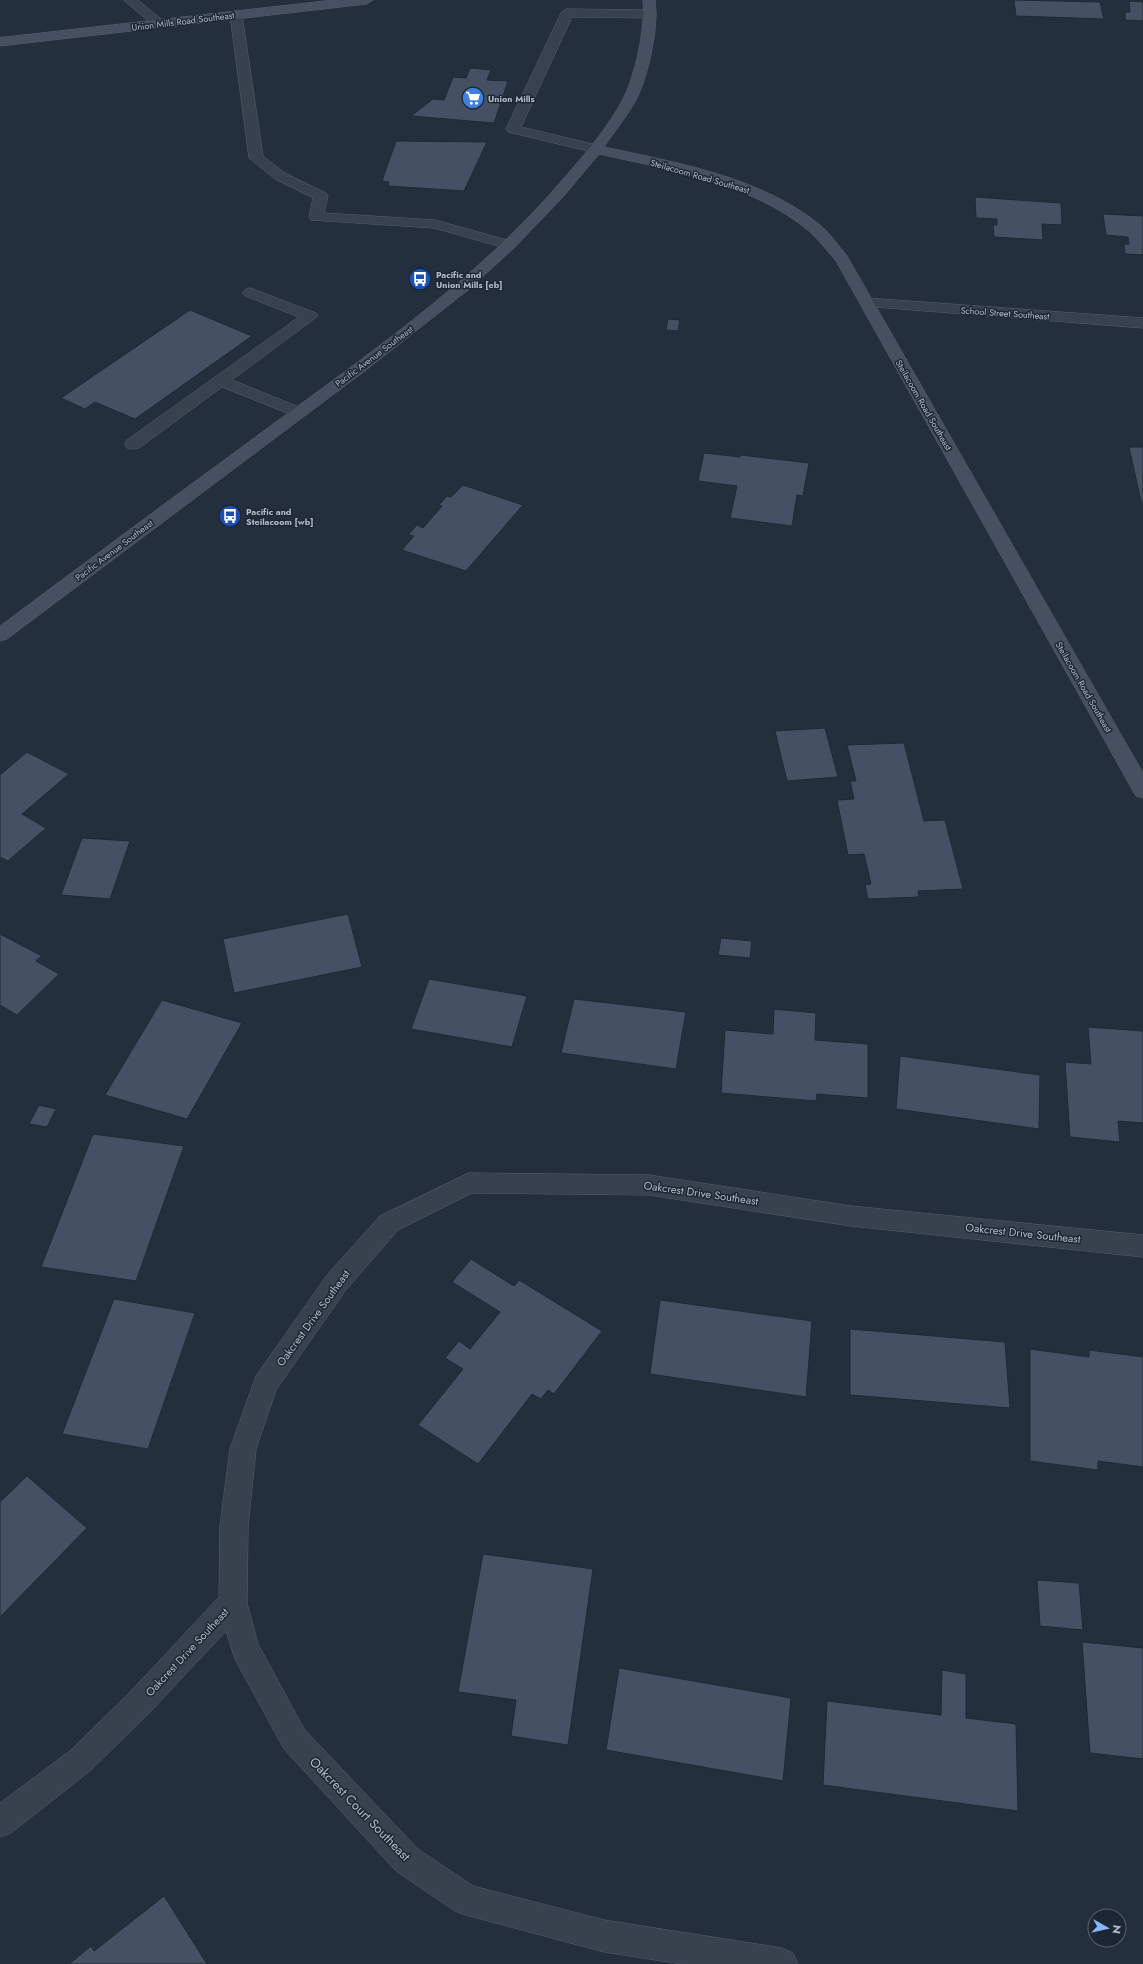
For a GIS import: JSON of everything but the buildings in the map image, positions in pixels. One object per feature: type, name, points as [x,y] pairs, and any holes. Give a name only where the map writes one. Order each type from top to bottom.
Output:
[{"type":"street","points":[[130,0],[161,24]]},
{"type":"street","name":"Union Mills Road Southeast","points":[[0,42],[367,0]]},
{"type":"street","points":[[596,149],[513,129],[567,13],[650,7]]},
{"type":"street","name":"Pacific Avenue Southeast","points":[[0,635],[463,287],[509,245],[558,194],[596,149],[630,98],[642,63],[650,7]]},
{"type":"street","points":[[236,15],[256,158],[280,176],[321,196],[316,217],[435,224],[509,245]]},
{"type":"street","name":"Steilacoom Road Southeast","points":[[596,149],[705,176],[749,190],[782,205],[814,228],[842,259],[1143,791]]},
{"type":"street","points":[[134,444],[310,316],[250,293]]},
{"type":"street","name":"School Street Southeast","points":[[866,303],[1143,323]]},
{"type":"street","points":[[220,381],[298,412]]},
{"type":"street","name":"Oakcrest Drive Southeast","points":[[0,1822],[81,1760],[141,1701],[232,1603],[234,1526],[243,1449],[265,1384],[336,1283],[389,1224],[469,1183],[649,1185],[851,1216],[1143,1246]]},
{"type":"street","name":"Oakcrest Court Southeast","points":[[232,1603],[245,1649],[294,1739],[407,1860],[466,1900],[604,1936],[782,1964]]},
{"type":"place","name":"Union Mills","points":[[473,98]]},
{"type":"place","name":"Pacific and Union Mills [eb]","points":[[420,279]]},
{"type":"place","name":"Pacific and Steilacoom [wb]","points":[[230,516]]}]
